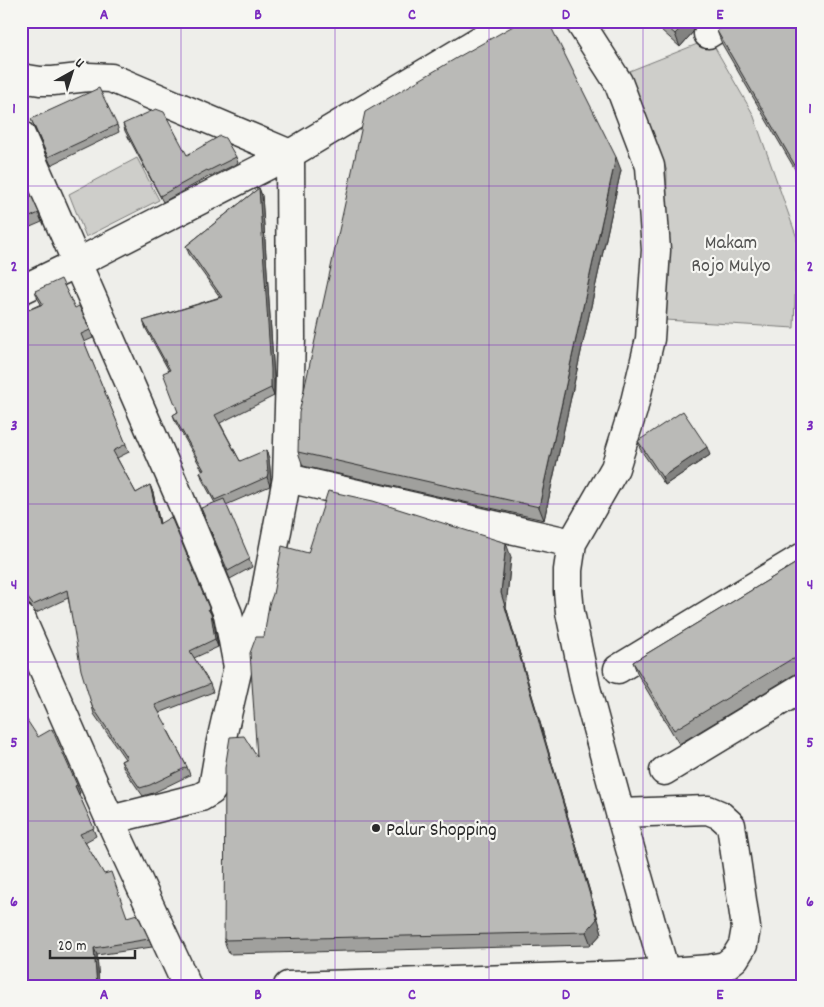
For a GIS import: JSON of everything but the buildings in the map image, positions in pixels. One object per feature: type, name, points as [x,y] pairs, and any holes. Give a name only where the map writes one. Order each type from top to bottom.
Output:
[{"type":"street","points":[[21,290],[290,154],[512,21]]},
{"type":"street","points":[[579,21],[618,82],[650,166],[656,250],[650,339],[633,410],[615,468],[572,543],[568,570],[568,591],[570,612],[586,688],[668,979]]},
{"type":"street","points":[[21,78],[53,81],[88,77],[111,78],[290,154]]},
{"type":"street","points":[[21,135],[171,478],[228,614],[238,667]]},
{"type":"street","points":[[110,820],[201,797],[211,791],[238,667],[263,605],[287,478],[291,338],[290,154]]},
{"type":"street","points":[[287,478],[572,543]]},
{"type":"street","points":[[618,669],[803,557]]},
{"type":"street","points":[[21,618],[110,820],[187,986]]},
{"type":"street","points":[[664,772],[803,687]]},
{"type":"street","points":[[288,986],[668,979],[724,966],[735,958],[743,945],[746,928],[731,825],[720,814],[708,810],[620,813]]},
{"type":"green space","name":"Makam Rojo Mulyo","points":[[710,39],[753,114],[797,238],[794,328],[665,320],[667,171],[627,72]]},
{"type":"green space","points":[[137,158],[159,200],[86,237],[69,194]]},
{"type":"place","name":"Palur Shopping","points":[[376,828]]}]
